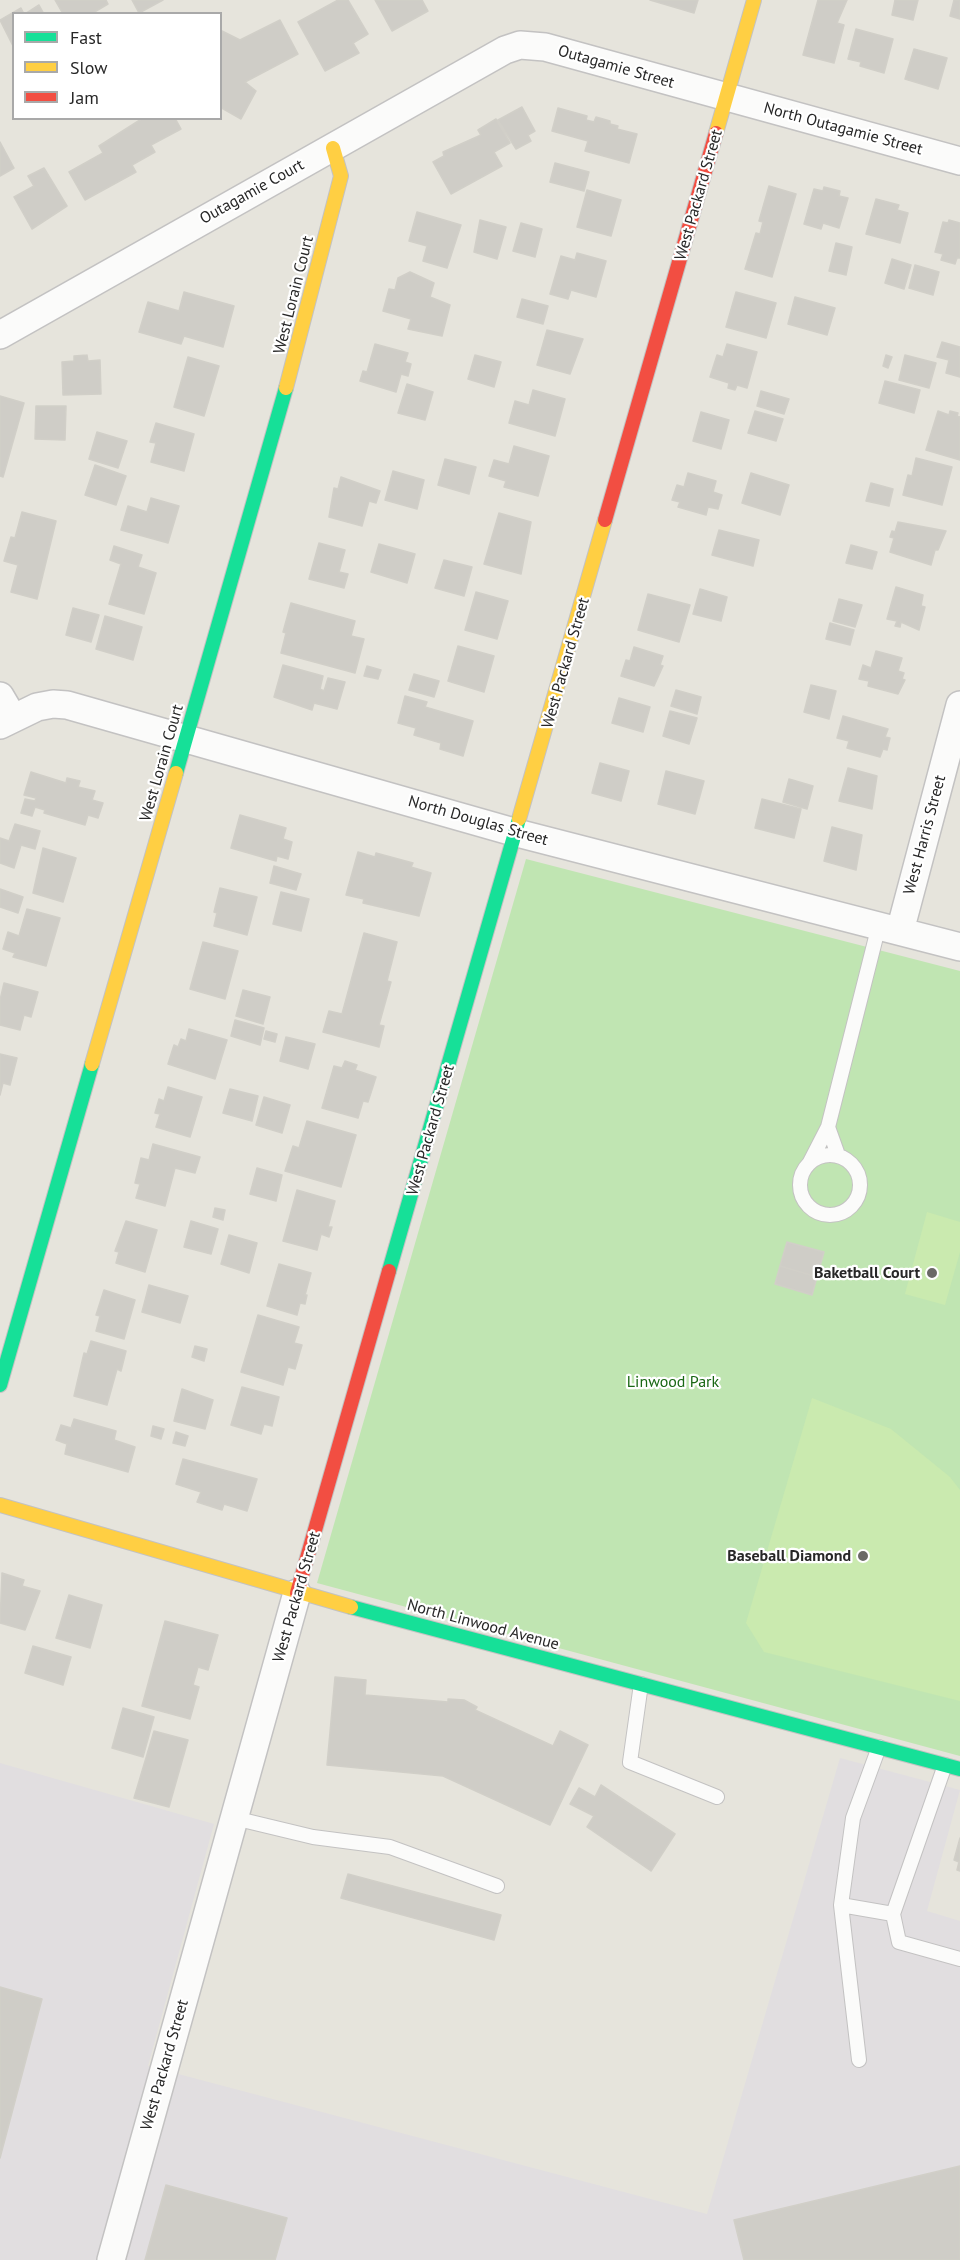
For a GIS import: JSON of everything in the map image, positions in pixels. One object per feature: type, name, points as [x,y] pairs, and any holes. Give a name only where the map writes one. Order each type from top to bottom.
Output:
[{"type":"street","name":"West Packard Street","points":[[111,2260],[297,1593],[517,833],[754,0]]},
{"type":"street","name":"Outagamie Street","points":[[504,50],[534,44],[727,98]]},
{"type":"street","name":"Outagamie Court","points":[[0,335],[504,50]]},
{"type":"street","name":"North Outagamie Street","points":[[727,98],[960,161]]},
{"type":"street","name":"West Lorain Court","points":[[0,1385],[296,354],[341,176],[333,148]]},
{"type":"street","name":"North Douglas Street","points":[[4,713],[53,704],[186,738],[517,833],[960,947]]},
{"type":"street","name":"West Harris Street","points":[[890,928],[960,705]]},
{"type":"street","name":"North Linwood Avenue","points":[[0,1505],[297,1593],[960,1769]]},
{"type":"lane","points":[[810,1162],[828,1154],[838,1155],[855,1166],[861,1185],[854,1204],[837,1215],[818,1213],[803,1199],[800,1179],[828,1127],[890,928]]},
{"type":"lane","points":[[828,1127],[838,1155]]},
{"type":"lane","points":[[641,1684],[630,1762],[717,1797]]},
{"type":"lane","points":[[859,2060],[841,1905],[853,1818],[879,1747]]},
{"type":"lane","points":[[945,1765],[893,1914],[899,1942],[960,1959]]},
{"type":"lane","points":[[234,1818],[313,1837],[390,1847],[497,1886]]},
{"type":"lane","points":[[841,1905],[893,1914]]},
{"type":"shaded area","points":[[840,1758],[960,1790],[927,1911],[960,1921],[960,2260],[0,2260],[0,1763],[214,1824],[148,2066],[707,2214]]},
{"type":"green space","name":"Linwood Park","points":[[526,859],[960,971],[960,1756],[317,1583]]},
{"type":"green space","name":"Baketball Court","points":[[927,1212],[960,1222],[960,1252],[945,1305],[905,1294]]},
{"type":"green space","name":"Baseball Diamond","points":[[812,1398],[891,1429],[950,1477],[960,1490],[960,1701],[764,1652],[746,1623]]},
{"type":"building","points":[[55,0],[106,0],[108,4],[94,12],[62,12]]},
{"type":"building","points":[[132,0],[163,0],[141,12],[138,12]]},
{"type":"building","points":[[338,0],[348,0],[368,34],[353,43],[359,53],[325,71],[298,22]]},
{"type":"building","points":[[375,0],[422,0],[428,11],[392,31]]},
{"type":"building","points":[[650,0],[698,0],[694,13]]},
{"type":"building","points":[[818,0],[847,0],[837,23],[844,25],[834,63],[803,55]]},
{"type":"building","points":[[895,0],[918,0],[913,20],[892,15]]},
{"type":"building","points":[[954,0],[960,0],[960,19],[950,16]]},
{"type":"building","points":[[39,5],[43,12],[28,12]]},
{"type":"building","points":[[12,13],[12,44],[0,20]]},
{"type":"building","points":[[280,20],[298,54],[245,82],[256,91],[241,119],[222,108],[222,31],[240,40]]},
{"type":"building","points":[[856,29],[893,39],[884,73],[860,66],[861,62],[848,59]]},
{"type":"building","points":[[914,49],[947,58],[938,89],[905,79]]},
{"type":"building","points":[[522,107],[535,131],[528,135],[531,141],[516,149],[498,120]]},
{"type":"building","points":[[558,108],[587,116],[586,120],[594,122],[596,117],[610,121],[610,124],[618,126],[617,129],[637,134],[629,163],[585,151],[588,141],[552,131]]},
{"type":"building","points":[[496,119],[510,143],[494,152],[502,166],[451,194],[433,162],[444,156],[443,152],[481,135],[478,130]]},
{"type":"building","points":[[140,120],[176,120],[181,129],[151,145],[155,152],[132,165],[136,172],[85,200],[69,172],[103,153],[99,146]]},
{"type":"building","points":[[0,142],[14,168],[0,176]]},
{"type":"building","points":[[555,163],[589,172],[584,191],[550,182]]},
{"type":"building","points":[[44,168],[67,206],[32,229],[14,197],[34,186],[28,176]]},
{"type":"building","points":[[769,186],[796,194],[772,277],[745,269],[756,233],[760,234],[763,222],[759,221]]},
{"type":"building","points":[[824,187],[840,191],[839,196],[848,198],[839,228],[823,223],[821,229],[804,224],[814,189],[823,191]]},
{"type":"building","points":[[587,190],[621,200],[611,236],[577,227]]},
{"type":"building","points":[[876,199],[899,205],[897,210],[908,213],[900,243],[866,234]]},
{"type":"building","points":[[417,212],[461,225],[447,268],[423,261],[427,246],[409,241]]},
{"type":"building","points":[[480,220],[506,227],[497,259],[474,252]]},
{"type":"building","points":[[949,220],[960,223],[960,258],[957,258],[955,264],[941,260],[943,254],[935,252],[943,222],[948,223]]},
{"type":"building","points":[[521,223],[542,229],[535,257],[513,251]]},
{"type":"building","points":[[836,243],[852,247],[846,275],[829,271]]},
{"type":"building","points":[[577,253],[606,261],[596,297],[571,290],[568,299],[550,294],[561,256],[575,260]]},
{"type":"building","points":[[892,259],[911,265],[904,289],[885,283]]},
{"type":"building","points":[[915,265],[939,272],[933,295],[909,288]]},
{"type":"building","points":[[410,272],[434,283],[430,297],[450,305],[442,336],[408,329],[411,319],[383,311],[389,289],[395,290],[398,278]]},
{"type":"building","points":[[184,292],[234,306],[223,347],[184,336],[181,344],[139,332],[148,302],[179,311]]},
{"type":"building","points":[[736,292],[776,303],[766,338],[726,327]]},
{"type":"building","points":[[795,297],[835,308],[827,335],[788,324]]},
{"type":"building","points":[[522,299],[548,306],[543,324],[517,317]]},
{"type":"building","points":[[547,330],[583,339],[570,374],[537,365]]},
{"type":"building","points":[[942,342],[960,347],[960,377],[946,373],[949,360],[937,357]]},
{"type":"building","points":[[375,344],[408,353],[405,362],[411,364],[408,376],[401,374],[396,392],[360,381],[363,371],[367,372]]},
{"type":"building","points":[[727,344],[757,352],[747,388],[737,385],[735,390],[728,388],[729,383],[710,377],[717,355],[723,357]]},
{"type":"building","points":[[87,355],[88,361],[100,360],[101,394],[63,395],[62,362],[74,361],[74,356]]},
{"type":"building","points":[[475,355],[501,362],[494,387],[468,379]]},
{"type":"building","points":[[886,355],[892,357],[888,368],[883,366]]},
{"type":"building","points":[[905,355],[936,363],[929,388],[899,380]]},
{"type":"building","points":[[188,357],[219,366],[204,416],[174,407]]},
{"type":"building","points":[[885,381],[920,390],[914,413],[879,403]]},
{"type":"building","points":[[407,384],[433,392],[425,420],[398,413]]},
{"type":"building","points":[[533,390],[565,399],[555,436],[509,423],[515,401],[529,405]]},
{"type":"building","points":[[761,391],[789,399],[784,414],[757,406]]},
{"type":"building","points":[[0,396],[24,403],[3,477],[0,476]]},
{"type":"building","points":[[36,406],[66,406],[65,440],[35,439]]},
{"type":"building","points":[[755,411],[783,419],[776,441],[748,433]]},
{"type":"building","points":[[938,411],[949,415],[950,411],[958,413],[957,416],[960,417],[960,460],[926,450]]},
{"type":"building","points":[[701,412],[729,420],[721,449],[693,441]]},
{"type":"building","points":[[156,423],[194,434],[184,471],[151,462],[156,443],[150,442]]},
{"type":"building","points":[[97,432],[127,441],[118,468],[89,459]]},
{"type":"building","points":[[514,446],[549,456],[538,496],[504,487],[506,481],[489,476],[494,460],[509,464]]},
{"type":"building","points":[[916,458],[952,467],[942,505],[903,495],[908,475],[912,476]]},
{"type":"building","points":[[445,459],[476,467],[469,494],[438,485]]},
{"type":"building","points":[[95,465],[126,476],[116,505],[85,495]]},
{"type":"building","points":[[393,471],[424,480],[417,509],[385,500]]},
{"type":"building","points":[[688,473],[716,481],[713,492],[722,495],[718,509],[708,507],[706,515],[678,507],[680,502],[672,500],[677,485],[684,487]]},
{"type":"building","points":[[751,473],[789,485],[780,515],[742,503]]},
{"type":"building","points":[[341,477],[380,491],[376,503],[369,501],[362,526],[329,517],[334,488],[338,489]]},
{"type":"building","points":[[871,483],[893,489],[889,506],[866,501]]},
{"type":"building","points":[[151,498],[179,506],[168,543],[121,530],[128,506],[147,512]]},
{"type":"building","points":[[22,512],[56,521],[37,599],[11,592],[18,565],[4,561],[11,537],[15,538]]},
{"type":"building","points":[[499,513],[531,522],[521,574],[484,564]]},
{"type":"building","points":[[898,522],[946,531],[938,550],[935,550],[931,565],[890,552],[894,538],[890,537],[892,531],[895,532]]},
{"type":"building","points":[[719,530],[759,540],[753,566],[712,555]]},
{"type":"building","points":[[319,543],[345,550],[339,572],[348,574],[344,588],[309,579]]},
{"type":"building","points":[[379,544],[415,554],[407,583],[371,572]]},
{"type":"building","points":[[851,545],[877,552],[872,569],[846,563]]},
{"type":"building","points":[[114,546],[142,555],[138,567],[156,573],[144,614],[109,604],[121,564],[110,560]]},
{"type":"building","points":[[444,560],[472,567],[464,596],[435,588]]},
{"type":"building","points":[[896,587],[923,595],[921,606],[925,607],[919,630],[901,622],[900,627],[895,626],[897,621],[887,619]]},
{"type":"building","points":[[700,589],[727,597],[721,621],[693,614]]},
{"type":"building","points":[[476,592],[508,601],[497,639],[465,630]]},
{"type":"building","points":[[648,594],[690,605],[679,642],[638,630]]},
{"type":"building","points":[[839,599],[862,605],[855,627],[833,621]]},
{"type":"building","points":[[291,603],[355,621],[351,636],[364,639],[355,673],[281,653],[286,633],[283,632]]},
{"type":"building","points":[[73,608],[99,615],[91,642],[66,635]]},
{"type":"building","points":[[105,616],[142,627],[133,660],[96,649]]},
{"type":"building","points":[[830,623],[854,630],[850,645],[826,639]]},
{"type":"building","points":[[458,646],[494,656],[484,692],[448,681]]},
{"type":"building","points":[[634,647],[663,656],[660,665],[663,666],[654,686],[621,676],[626,660],[630,661]]},
{"type":"building","points":[[876,651],[902,658],[898,671],[904,673],[902,679],[905,680],[898,694],[868,686],[869,681],[859,679],[863,665],[871,668]]},
{"type":"building","points":[[283,665],[323,676],[320,689],[324,691],[328,678],[345,682],[337,709],[314,703],[312,710],[274,697]]},
{"type":"building","points":[[367,666],[381,670],[378,679],[364,676]]},
{"type":"building","points":[[414,674],[439,681],[434,697],[409,690]]},
{"type":"building","points":[[811,685],[836,691],[829,719],[804,712]]},
{"type":"building","points":[[676,690],[701,697],[697,714],[671,706]]},
{"type":"building","points":[[405,696],[427,702],[425,707],[473,721],[463,756],[440,749],[441,743],[414,735],[416,728],[398,723]]},
{"type":"building","points":[[619,698],[650,707],[643,732],[612,723]]},
{"type":"building","points":[[670,711],[697,718],[689,744],[663,736]]},
{"type":"building","points":[[843,716],[888,729],[885,737],[890,738],[887,750],[883,749],[880,757],[847,748],[849,741],[837,738]]},
{"type":"building","points":[[600,763],[629,771],[621,801],[592,793]]},
{"type":"building","points":[[848,768],[877,776],[872,809],[839,801]]},
{"type":"building","points":[[666,771],[704,781],[695,814],[658,804]]},
{"type":"building","points":[[31,772],[66,783],[67,778],[80,781],[78,787],[95,791],[92,800],[103,803],[98,818],[88,815],[85,825],[44,813],[45,810],[35,807],[32,816],[21,813],[25,799],[35,801],[36,798],[24,795]]},
{"type":"building","points":[[789,779],[813,786],[807,809],[783,802]]},
{"type":"building","points":[[762,799],[801,809],[794,838],[755,828]]},
{"type":"building","points":[[240,815],[286,828],[283,839],[292,842],[288,859],[277,856],[276,861],[231,848]]},
{"type":"building","points":[[15,824],[40,831],[35,849],[21,845],[14,868],[0,863],[0,838],[9,841]]},
{"type":"building","points":[[832,827],[862,835],[856,870],[824,861]]},
{"type":"building","points":[[43,848],[76,858],[63,902],[33,893]]},
{"type":"building","points":[[358,852],[375,857],[376,853],[413,863],[411,867],[431,873],[419,916],[363,903],[364,899],[346,895]]},
{"type":"building","points":[[274,866],[301,874],[296,890],[270,883]]},
{"type":"building","points":[[220,888],[257,897],[247,935],[214,926],[217,913],[214,912]]},
{"type":"building","points":[[0,889],[23,897],[18,913],[0,907]]},
{"type":"building","points":[[281,892],[309,899],[301,931],[273,924]]},
{"type":"building","points":[[27,909],[60,918],[46,966],[13,957],[15,953],[3,949],[8,932],[19,936]]},
{"type":"building","points":[[364,933],[397,942],[387,981],[391,982],[379,1025],[384,1026],[379,1047],[323,1032],[329,1011],[342,1014]]},
{"type":"building","points":[[203,942],[238,951],[225,999],[190,989]]},
{"type":"building","points":[[4,983],[38,992],[31,1017],[24,1015],[20,1030],[0,1025],[0,1000]]},
{"type":"building","points":[[243,990],[270,997],[263,1024],[236,1016]]},
{"type":"building","points":[[235,1020],[264,1028],[260,1045],[231,1036]]},
{"type":"building","points":[[189,1029],[227,1040],[215,1079],[168,1064],[174,1045],[178,1047],[181,1039],[186,1041]]},
{"type":"building","points":[[266,1031],[277,1034],[275,1042],[264,1039]]},
{"type":"building","points":[[286,1037],[315,1044],[308,1069],[280,1061]]},
{"type":"building","points":[[0,1054],[17,1058],[10,1085],[3,1083],[0,1095]]},
{"type":"building","points":[[345,1061],[357,1065],[355,1070],[376,1077],[368,1102],[363,1101],[358,1118],[322,1108],[334,1066],[342,1068]]},
{"type":"building","points":[[168,1087],[202,1097],[190,1137],[156,1127],[160,1114],[155,1113],[159,1099],[164,1101]]},
{"type":"building","points":[[230,1089],[258,1096],[252,1121],[223,1113]]},
{"type":"building","points":[[264,1097],[290,1105],[282,1133],[256,1125]]},
{"type":"building","points":[[307,1121],[356,1135],[341,1187],[285,1171],[293,1146],[299,1148]]},
{"type":"building","points":[[153,1144],[200,1157],[195,1173],[175,1168],[165,1206],[136,1198],[140,1184],[135,1183],[141,1158],[149,1160]]},
{"type":"building","points":[[257,1168],[282,1175],[276,1201],[250,1194]]},
{"type":"building","points":[[297,1190],[335,1201],[328,1227],[332,1227],[329,1237],[321,1234],[317,1250],[283,1241]]},
{"type":"building","points":[[215,1208],[225,1210],[223,1220],[213,1217]]},
{"type":"building","points":[[126,1221],[157,1230],[145,1272],[116,1263],[119,1252],[115,1251]]},
{"type":"building","points":[[191,1221],[218,1229],[211,1254],[184,1247]]},
{"type":"building","points":[[229,1235],[257,1243],[249,1273],[221,1264]]},
{"type":"building","points":[[787,1242],[824,1252],[817,1277],[780,1266]]},
{"type":"building","points":[[279,1264],[311,1273],[305,1304],[300,1303],[297,1315],[267,1306]]},
{"type":"building","points":[[780,1266],[817,1277],[812,1295],[775,1284]]},
{"type":"building","points":[[149,1285],[188,1296],[180,1323],[142,1312]]},
{"type":"building","points":[[104,1290],[135,1300],[124,1339],[96,1331],[100,1316],[96,1315]]},
{"type":"building","points":[[258,1315],[299,1327],[294,1343],[302,1345],[295,1369],[288,1367],[283,1385],[241,1372]]},
{"type":"building","points":[[91,1341],[126,1351],[121,1371],[117,1369],[107,1405],[74,1396],[84,1353],[87,1354]]},
{"type":"building","points":[[195,1346],[207,1349],[204,1361],[192,1357]]},
{"type":"building","points":[[242,1387],[279,1397],[272,1426],[264,1424],[261,1434],[231,1425]]},
{"type":"building","points":[[182,1389],[213,1400],[205,1429],[174,1421]]},
{"type":"building","points":[[74,1419],[116,1431],[114,1440],[135,1447],[128,1472],[65,1454],[67,1444],[56,1440],[61,1425],[71,1428]]},
{"type":"building","points":[[153,1426],[164,1429],[161,1439],[151,1436]]},
{"type":"building","points":[[176,1432],[188,1436],[185,1446],[173,1443]]},
{"type":"building","points":[[183,1459],[257,1479],[247,1511],[224,1504],[222,1510],[197,1502],[201,1492],[176,1484]]},
{"type":"building","points":[[2,1573],[24,1580],[22,1586],[40,1591],[25,1630],[0,1623]]},
{"type":"building","points":[[69,1595],[102,1605],[90,1648],[56,1638]]},
{"type":"building","points":[[165,1621],[218,1635],[208,1670],[198,1667],[193,1685],[199,1687],[190,1719],[142,1706]]},
{"type":"building","points":[[33,1646],[71,1657],[63,1685],[25,1673]]},
{"type":"building","points":[[335,1677],[366,1680],[365,1695],[448,1702],[448,1699],[464,1700],[477,1707],[475,1710],[553,1746],[560,1731],[588,1745],[550,1825],[443,1776],[327,1765]]},
{"type":"building","points":[[123,1708],[154,1717],[143,1757],[112,1748]]},
{"type":"building","points":[[154,1731],[188,1740],[169,1807],[134,1798]]},
{"type":"building","points":[[601,1785],[675,1834],[651,1871],[587,1827],[594,1816],[570,1804],[579,1788],[595,1797]]},
{"type":"building","points":[[960,1838],[960,1871],[957,1870],[959,1862],[954,1860]]},
{"type":"building","points":[[348,1874],[501,1915],[494,1940],[341,1898]]},
{"type":"building","points":[[0,1987],[42,1999],[0,2158]]},
{"type":"building","points":[[960,2166],[960,2260],[744,2260],[734,2220]]},
{"type":"building","points":[[166,2185],[287,2218],[275,2260],[145,2260]]},
{"type":"traffic: fast","points":[[176,773],[286,388]]},
{"type":"traffic: fast","points":[[389,1271],[519,819]]},
{"type":"traffic: fast","points":[[0,1385],[92,1064]]},
{"type":"traffic: fast","points":[[351,1607],[960,1769]]},
{"type":"traffic: slow","points":[[716,133],[754,0]]},
{"type":"traffic: slow","points":[[286,388],[341,176],[333,148]]},
{"type":"traffic: slow","points":[[519,819],[605,520]]},
{"type":"traffic: slow","points":[[92,1064],[176,773]]},
{"type":"traffic: slow","points":[[0,1505],[351,1607]]},
{"type":"traffic: jam","points":[[605,520],[716,133]]},
{"type":"traffic: jam","points":[[297,1593],[389,1271]]},
{"type":"place","name":"Baketball Court","points":[[932,1273]]},
{"type":"place","name":"Baseball Diamond","points":[[863,1556]]}]
